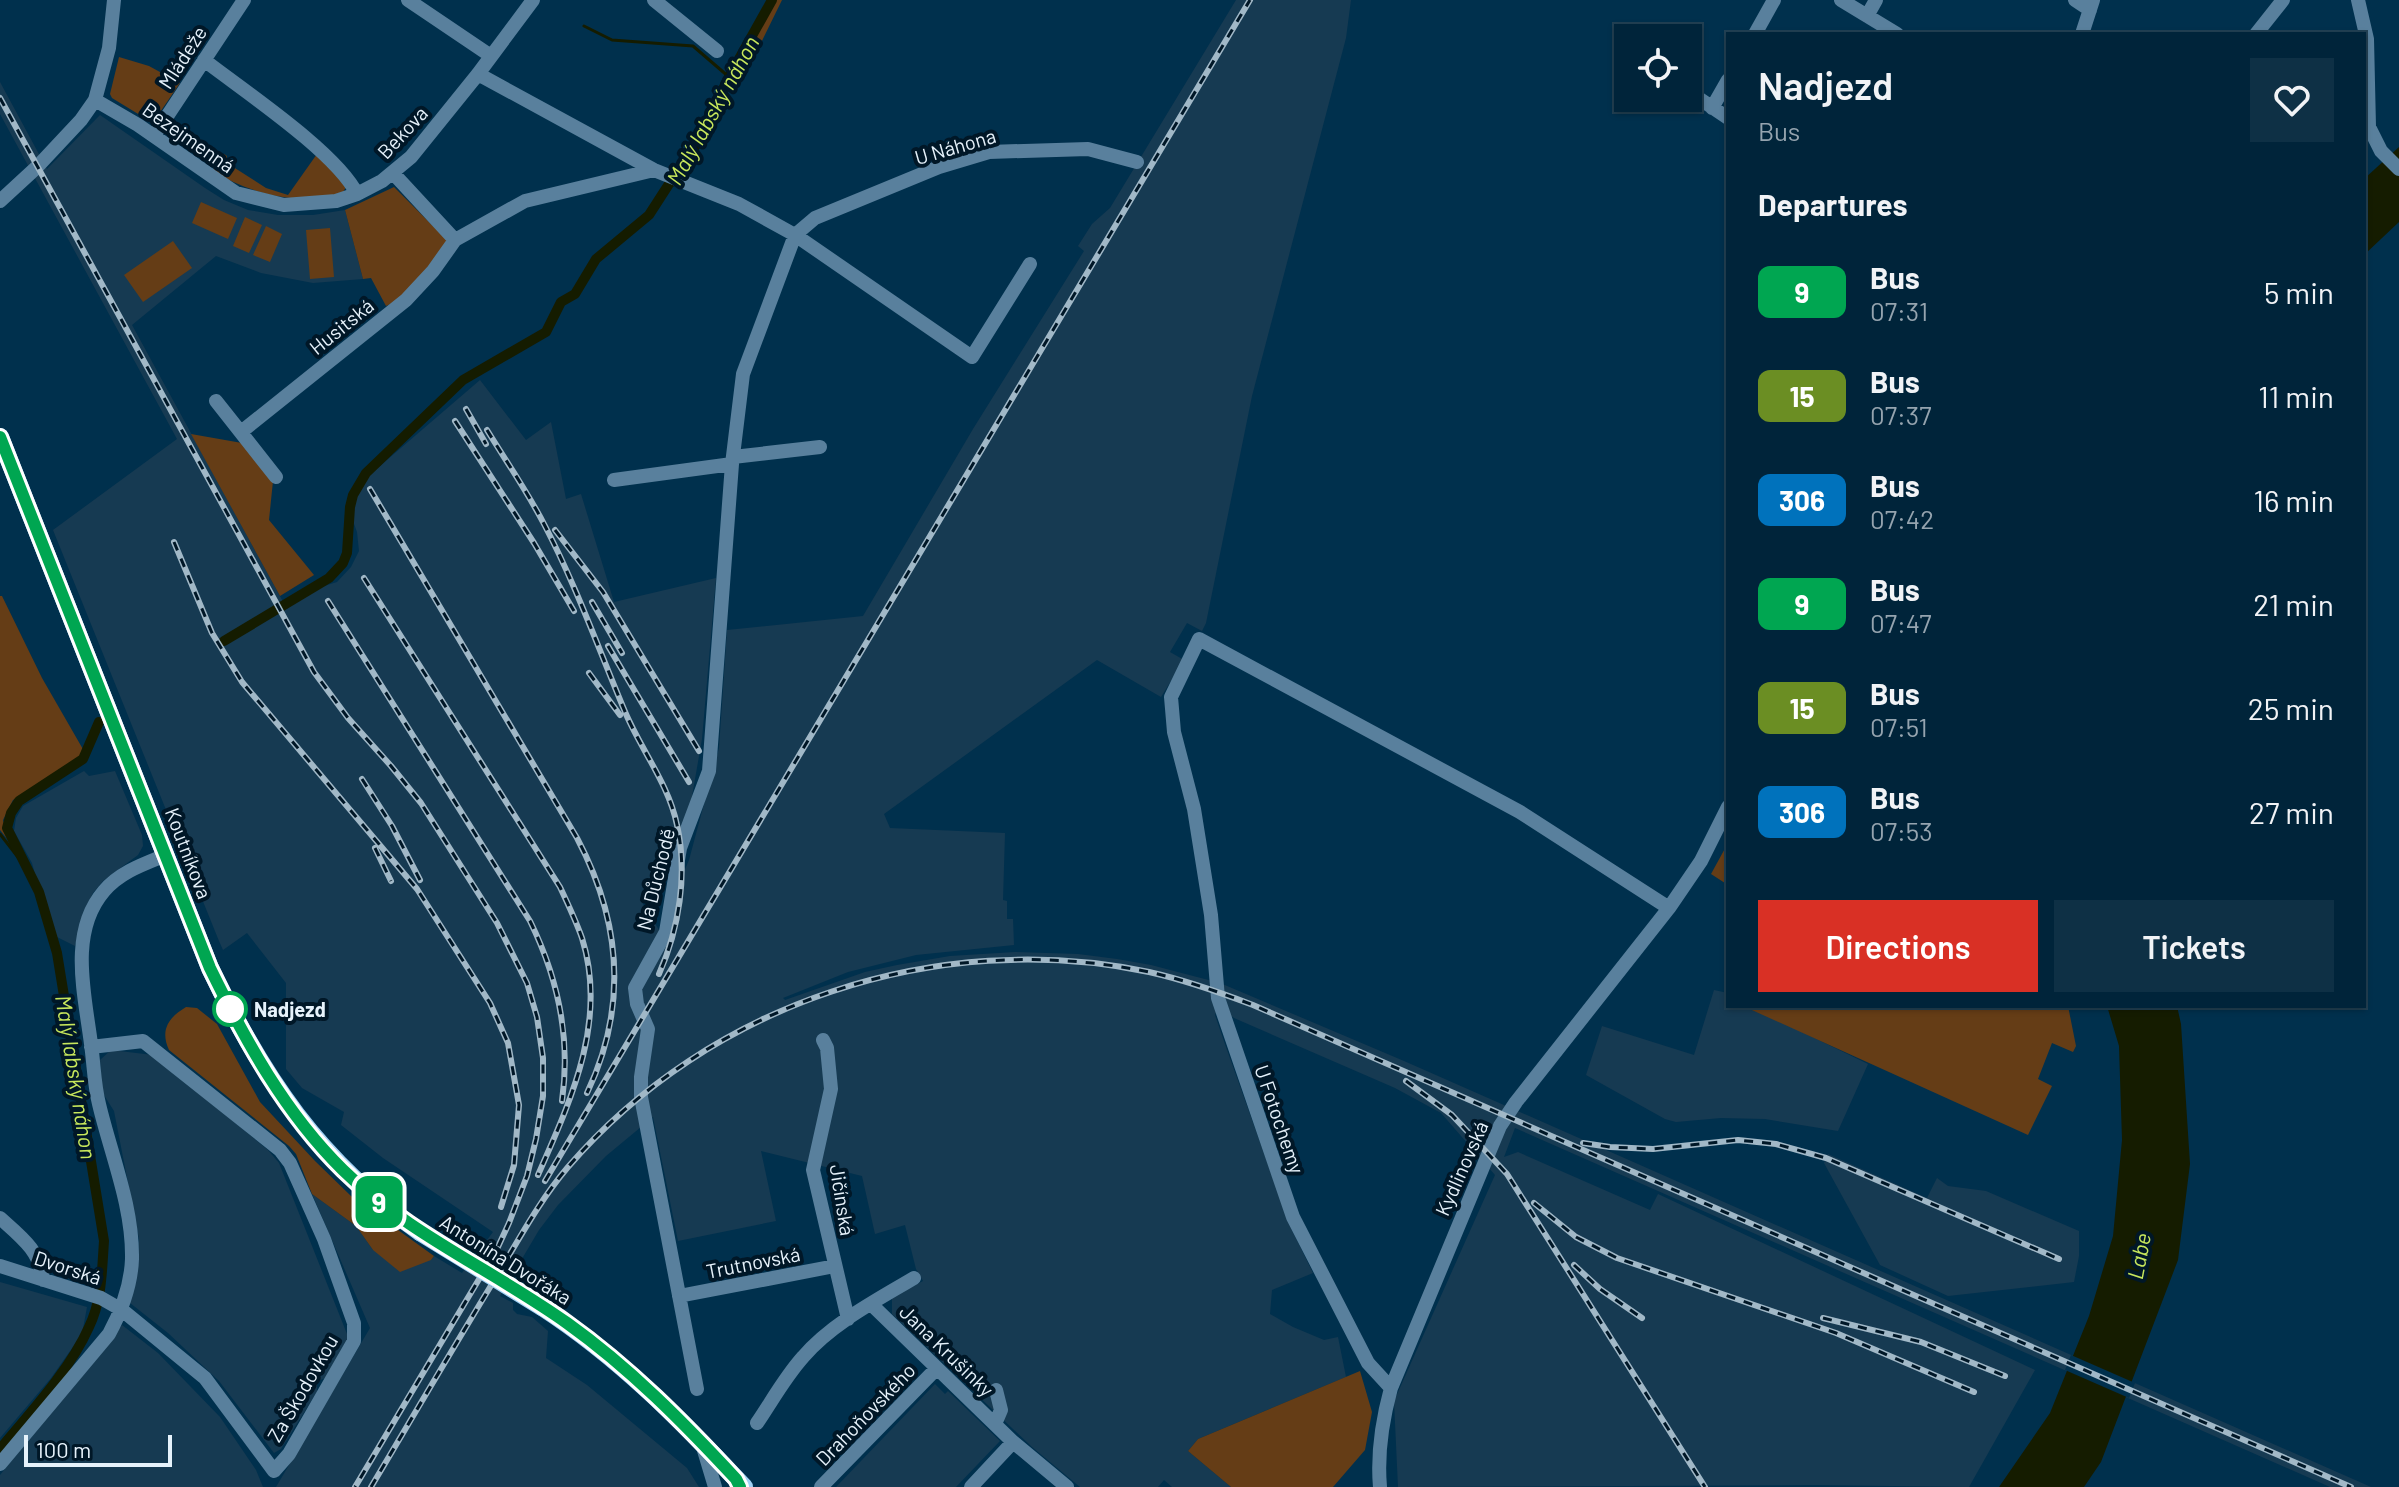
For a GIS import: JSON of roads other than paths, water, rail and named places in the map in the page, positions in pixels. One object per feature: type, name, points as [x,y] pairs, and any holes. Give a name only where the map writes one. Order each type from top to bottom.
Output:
[{"type":"main road","name":"Koutníkova","points":[[0,437],[6,468],[210,968],[236,1022],[263,1068],[340,1168],[420,1232]]},
{"type":"main road","name":"Antonína Dvořáka","points":[[420,1232],[542,1307],[623,1367],[740,1484]]},
{"type":"street","points":[[0,201],[37,167],[81,120],[95,100],[109,48],[114,0]]},
{"type":"street","name":"Mládeže","points":[[154,136],[244,0]]},
{"type":"street","points":[[408,0],[491,56]]},
{"type":"street","name":"Bekova","points":[[357,194],[393,173],[421,145],[533,0]]},
{"type":"street","points":[[654,0],[717,51]]},
{"type":"street","points":[[1756,32],[1774,0]]},
{"type":"street","points":[[1841,0],[1894,32]]},
{"type":"street","points":[[1867,16],[1876,0]]},
{"type":"street","points":[[2075,0],[2092,5],[2083,32]]},
{"type":"street","points":[[2258,32],[2283,0]]},
{"type":"street","points":[[2358,0],[2364,32]]},
{"type":"street","points":[[2366,41],[2369,127],[2381,151],[2399,169]]},
{"type":"street","points":[[204,60],[310,144],[343,173],[357,194]]},
{"type":"street","points":[[478,74],[654,170],[739,204],[795,235],[972,357],[1030,264]]},
{"type":"street","points":[[1712,108],[1726,84]]},
{"type":"street","name":"Bezejmenná","points":[[95,100],[154,136],[220,184],[246,197],[291,205],[327,203],[357,194]]},
{"type":"street","points":[[1702,101],[1726,117]]},
{"type":"street","name":"U Náhona","points":[[795,235],[815,218],[939,167],[989,152],[1088,149],[1137,162]]},
{"type":"street","points":[[393,173],[455,240],[525,201],[654,170]]},
{"type":"street","name":"Na Důchodě","points":[[697,1389],[641,1097],[648,1029],[635,991],[666,932],[680,848],[709,771],[732,461],[743,374],[795,235]]},
{"type":"street","name":"Husitská","points":[[241,432],[406,300],[433,271],[455,240]]},
{"type":"street","points":[[216,401],[276,477]]},
{"type":"street","points":[[614,480],[820,447]]},
{"type":"street","name":"U Fotochemy","points":[[1391,1388],[1368,1363],[1293,1217],[1218,998],[1211,915],[1199,840],[1170,707],[1171,697],[1199,639],[1520,812],[1669,908]]},
{"type":"street","name":"Kydlinovská","points":[[1380,1487],[1381,1430],[1391,1388],[1506,1115],[1669,908],[1701,861],[1726,811]]},
{"type":"street","points":[[0,1464],[109,1334],[122,1310],[132,1260],[129,1219],[99,1106],[81,980],[84,933],[93,907],[117,878],[166,855]]},
{"type":"street","name":"Jičínská","points":[[823,1040],[827,1048],[831,1089],[813,1170],[848,1319]]},
{"type":"street","name":"Za Škodovkou","points":[[91,1047],[143,1041],[280,1150],[290,1163],[324,1239],[354,1323],[354,1341],[289,1454],[274,1471],[205,1378],[122,1310]]},
{"type":"street","points":[[0,1218],[30,1245],[42,1264],[43,1280]]},
{"type":"street","name":"Dvorská","points":[[0,1266],[101,1298],[122,1310]]},
{"type":"street","name":"Trutnovská","points":[[679,1296],[835,1266]]},
{"type":"street","points":[[757,1423],[804,1355],[848,1319],[914,1278]]},
{"type":"street","name":"Jana Krušinky","points":[[872,1305],[1013,1442],[1067,1487]]},
{"type":"street","name":"Drahoňovského","points":[[821,1487],[937,1368]]},
{"type":"street","name":"Jana Krušinky","points":[[995,1424],[1001,1410],[996,1390]]},
{"type":"street","points":[[971,1487],[1013,1442]]},
{"type":"street","points":[[702,1443],[715,1487]]},
{"type":"water","points":[[2399,147],[2399,222],[2366,253],[2366,177]]},
{"type":"water","name":"Labe","points":[[2108,1008],[2177,1008],[2190,1164],[2178,1260],[2101,1462],[2084,1487],[1999,1487],[2050,1413],[2089,1316],[2113,1236],[2122,1140],[2119,1046]]},
{"type":"waterway","name":"Malý labský náhon","points":[[224,641],[329,578],[343,563],[347,553],[350,507],[366,473],[463,380],[546,332],[561,302],[575,294],[596,259],[649,215],[669,184],[685,167],[729,77],[772,0]]},
{"type":"waterway","points":[[584,26],[612,40],[693,46],[729,77]]},
{"type":"waterway","name":"Malý labský náhon","points":[[0,1449],[49,1391],[81,1343],[97,1307],[101,1285],[104,1241],[57,953],[39,892],[7,828],[11,813],[19,801],[83,759],[99,722]]},
{"type":"waterway","points":[[0,834],[31,874]]},
{"type":"railway","points":[[545,1181],[1250,0]]},
{"type":"railway","points":[[0,98],[314,672],[348,718],[421,803],[497,923],[527,983],[537,1017],[543,1058],[543,1096],[527,1176],[509,1223],[497,1249],[355,1487]]},
{"type":"railway","points":[[466,409],[486,444]]},
{"type":"railway","points":[[455,421],[574,611]]},
{"type":"railway","points":[[487,430],[556,547],[632,728],[662,782],[673,810],[682,863],[680,901],[672,939],[659,974]]},
{"type":"railway","points":[[370,489],[577,838],[592,869],[603,901],[614,964],[609,1029],[587,1093]]},
{"type":"railway","points":[[555,530],[603,592],[699,751]]},
{"type":"railway","points":[[174,542],[212,633],[242,682],[417,889],[490,1003],[508,1043],[519,1105],[514,1165],[501,1207]]},
{"type":"railway","points":[[364,578],[560,887],[582,938],[589,969],[591,1000],[588,1030],[573,1089],[538,1175]]},
{"type":"railway","points":[[328,601],[530,921],[548,964],[560,1009],[565,1054],[562,1101]]},
{"type":"railway","points":[[592,602],[622,653]]},
{"type":"railway","points":[[608,646],[689,782]]},
{"type":"railway","points":[[589,673],[620,715]]},
{"type":"railway","points":[[362,779],[392,826],[420,880]]},
{"type":"railway","points":[[375,848],[391,881]]},
{"type":"railway","points":[[371,1487],[538,1207],[568,1167],[625,1110],[688,1061],[758,1022],[832,992],[909,971],[989,961],[1069,961],[1149,972],[1253,1005],[2351,1487]]},
{"type":"railway","points":[[1406,1081],[1452,1115],[1507,1174],[1705,1487]]},
{"type":"railway","points":[[1583,1143],[1653,1149],[1738,1140],[1776,1144],[1826,1158],[2059,1259]]},
{"type":"railway","points":[[1534,1203],[1576,1237],[1617,1258],[1836,1333],[1974,1392]]},
{"type":"railway","points":[[1574,1265],[1600,1289],[1642,1318]]},
{"type":"railway","points":[[1823,1318],[1921,1342],[2005,1376]]},
{"type":"place","name":"Nadjezd","points":[[230,1009]]}]
